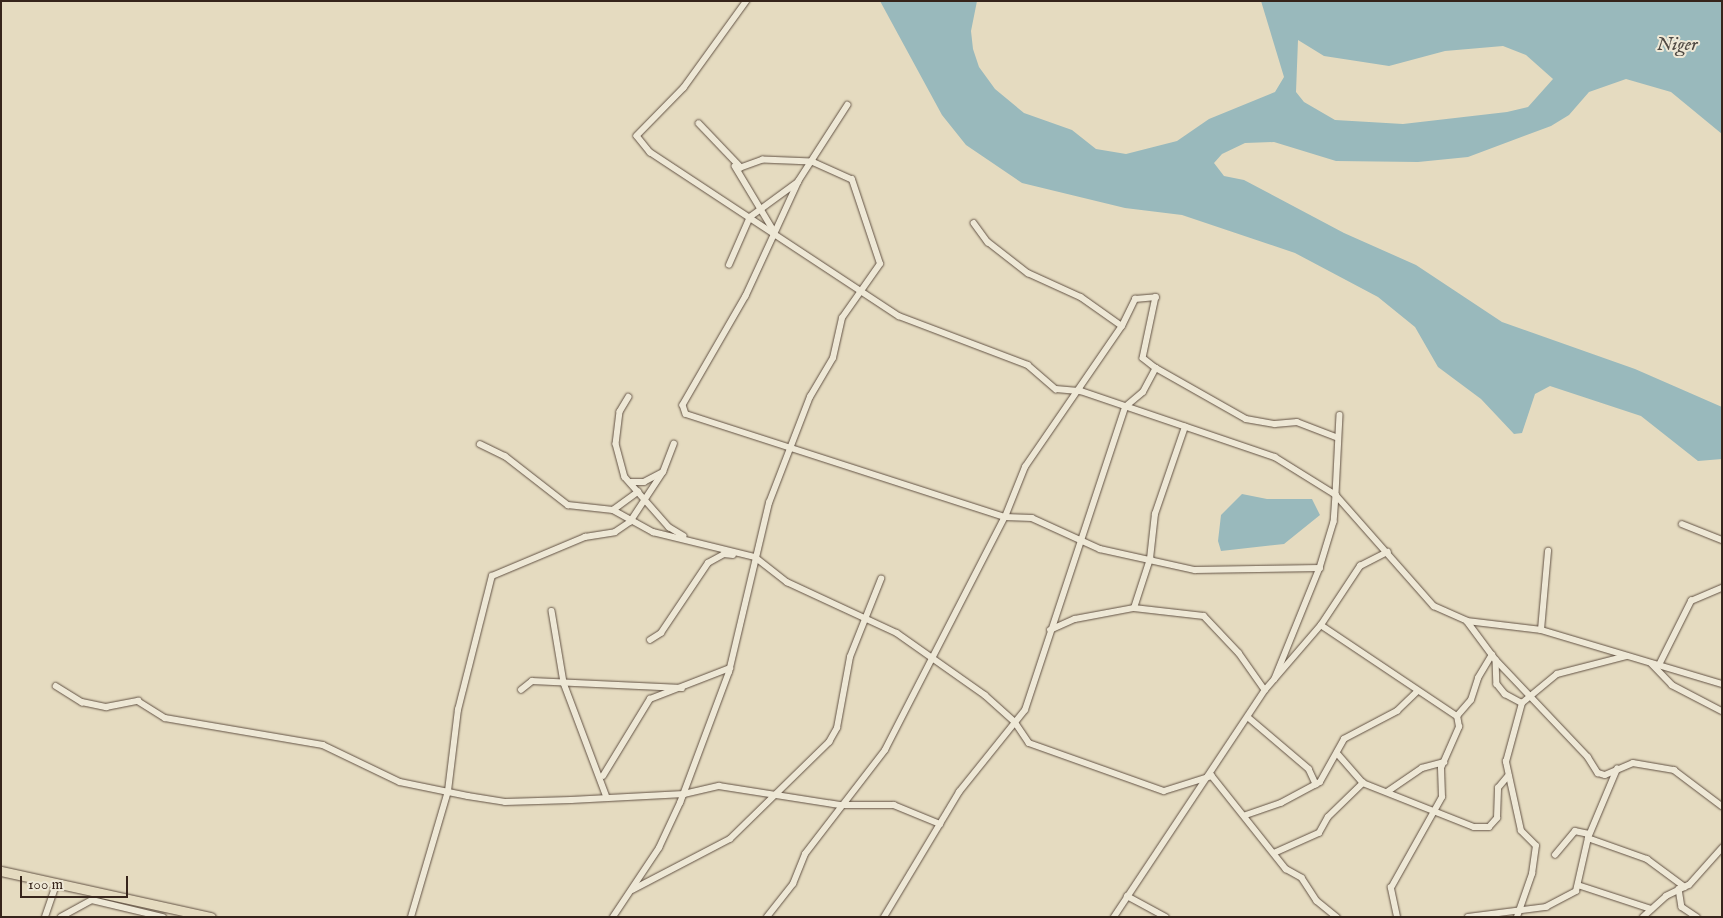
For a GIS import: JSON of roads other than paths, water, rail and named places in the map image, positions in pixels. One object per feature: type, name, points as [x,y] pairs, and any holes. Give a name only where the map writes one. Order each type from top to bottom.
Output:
[{"type":"main road","points":[[1,872],[210,917]]},
{"type":"street","points":[[747,1],[684,88],[637,136],[650,152],[863,290],[899,316],[1028,365],[1056,389],[1081,391],[1275,457],[1336,495],[1434,606],[1467,621],[1541,630],[1722,684]]},
{"type":"street","points":[[848,105],[799,181],[746,296],[683,410],[691,417],[1005,517],[1032,518],[1082,538],[1100,549],[1195,570],[1320,568]]},
{"type":"street","points":[[699,124],[710,131],[735,165],[762,208],[774,233]]},
{"type":"street","points":[[612,917],[659,848],[684,794],[730,668],[769,503],[793,448],[810,397],[832,358],[842,318],[880,264],[857,185],[812,162],[770,160],[741,168],[735,165]]},
{"type":"street","points":[[729,265],[750,217],[799,181]]},
{"type":"street","points":[[974,223],[988,242],[1028,273],[1081,297],[1122,326]]},
{"type":"street","points":[[768,917],[840,806],[885,750],[931,657],[1005,517],[1025,467],[1081,391],[1122,326],[1135,299],[1156,296],[1143,358],[1156,368],[1246,419],[1275,424],[1297,422],[1336,437]]},
{"type":"street","points":[[884,917],[958,792],[1025,710],[1126,406],[1143,392],[1156,368]]},
{"type":"street","points":[[629,397],[620,412],[616,444],[630,482],[686,538]]},
{"type":"street","points":[[1274,680],[1320,568],[1334,522],[1336,437],[1340,415]]},
{"type":"street","points":[[1134,608],[1150,559],[1155,514],[1185,426]]},
{"type":"street","points":[[480,444],[505,456],[568,505],[613,510],[630,522],[653,532],[686,538],[745,557]]},
{"type":"street","points":[[412,917],[447,792],[458,710],[492,576],[585,537],[615,532],[630,522],[644,498],[663,472],[674,444]]},
{"type":"street","points":[[630,482],[644,482],[663,472]]},
{"type":"street","points":[[613,510],[638,492]]},
{"type":"street","points":[[1682,524],[1722,540]]},
{"type":"street","points":[[1541,630],[1548,551]]},
{"type":"street","points":[[1114,917],[1212,776],[1265,690],[1321,625],[1360,566],[1388,552]]},
{"type":"street","points":[[650,640],[661,633],[708,563],[724,554],[755,557],[788,582],[865,617],[931,657],[1015,722],[1029,743],[1164,791],[1212,776]]},
{"type":"street","points":[[628,893],[651,877],[730,839],[829,742],[837,728],[850,657],[881,579]]},
{"type":"street","points":[[1659,665],[1691,601],[1722,588]]},
{"type":"street","points":[[1050,630],[1075,619],[1134,608],[1204,616],[1239,653],[1265,690]]},
{"type":"street","points":[[552,611],[564,683],[603,776],[606,795]]},
{"type":"street","points":[[1467,621],[1494,657],[1588,756],[1598,773],[1605,776],[1633,763],[1674,770],[1722,806]]},
{"type":"street","points":[[1321,625],[1368,654],[1417,692],[1457,716],[1459,727],[1444,762],[1442,797],[1436,811],[1391,888],[1397,917]]},
{"type":"street","points":[[1522,703],[1533,698],[1557,674],[1627,656]]},
{"type":"street","points":[[1494,657],[1496,684],[1522,703]]},
{"type":"street","points":[[1457,716],[1471,700],[1478,678],[1494,657]]},
{"type":"street","points":[[1652,664],[1672,685],[1722,711]]},
{"type":"street","points":[[603,776],[644,705],[730,668]]},
{"type":"street","points":[[521,690],[532,681],[684,688]]},
{"type":"street","points":[[56,686],[82,702],[106,708],[138,701],[164,718],[323,745],[400,782],[447,792],[519,802],[606,795],[684,794],[719,786],[777,794],[840,806],[894,805],[940,824]]},
{"type":"street","points":[[1246,814],[1281,803],[1316,784],[1330,771],[1344,739],[1397,711],[1417,692]]},
{"type":"street","points":[[1517,917],[1536,846],[1521,831],[1506,762],[1522,703]]},
{"type":"street","points":[[1248,717],[1309,769],[1316,784]]},
{"type":"street","points":[[1338,754],[1363,783],[1474,827],[1489,827],[1497,818],[1498,788],[1508,776]]},
{"type":"street","points":[[1387,792],[1422,768],[1444,762]]},
{"type":"street","points":[[1468,917],[1520,908],[1546,907],[1553,901],[1565,901],[1578,885],[1589,836],[1617,769]]},
{"type":"street","points":[[1212,776],[1246,814],[1274,852],[1337,917]]},
{"type":"street","points":[[1274,852],[1319,833],[1328,817],[1363,783]]},
{"type":"street","points":[[1555,855],[1575,830],[1647,859],[1682,888]]},
{"type":"street","points":[[1643,917],[1651,909],[1682,888],[1722,848]]},
{"type":"street","points":[[47,915],[57,883]]},
{"type":"street","points":[[1578,885],[1651,909]]},
{"type":"street","points":[[1682,888],[1682,908],[1697,917]]},
{"type":"street","points":[[1127,896],[1166,917]]},
{"type":"street","points":[[61,917],[92,900],[163,917]]},
{"type":"water","name":"Niger","points":[[880,1],[977,1],[971,31],[973,49],[979,67],[995,89],[1024,113],[1072,130],[1096,149],[1126,154],[1177,141],[1209,119],[1275,92],[1284,77],[1261,1],[1722,1],[1722,134],[1671,92],[1626,79],[1589,92],[1569,115],[1551,126],[1468,157],[1418,162],[1336,161],[1274,142],[1245,143],[1222,154],[1214,163],[1224,176],[1244,180],[1344,233],[1416,265],[1502,322],[1635,369],[1722,407],[1722,459],[1698,461],[1641,416],[1550,386],[1535,394],[1522,433],[1514,434],[1481,399],[1438,367],[1415,327],[1378,297],[1295,253],[1182,215],[1125,208],[1022,183],[966,145],[942,115]],"holes":[[[1298,40],[1324,56],[1389,66],[1445,51],[1503,46],[1526,55],[1553,79],[1528,107],[1507,112],[1403,124],[1335,120],[1304,102],[1296,92]]]},
{"type":"water","points":[[1242,494],[1267,499],[1312,499],[1320,515],[1284,544],[1221,551],[1218,541],[1221,515]]}]
